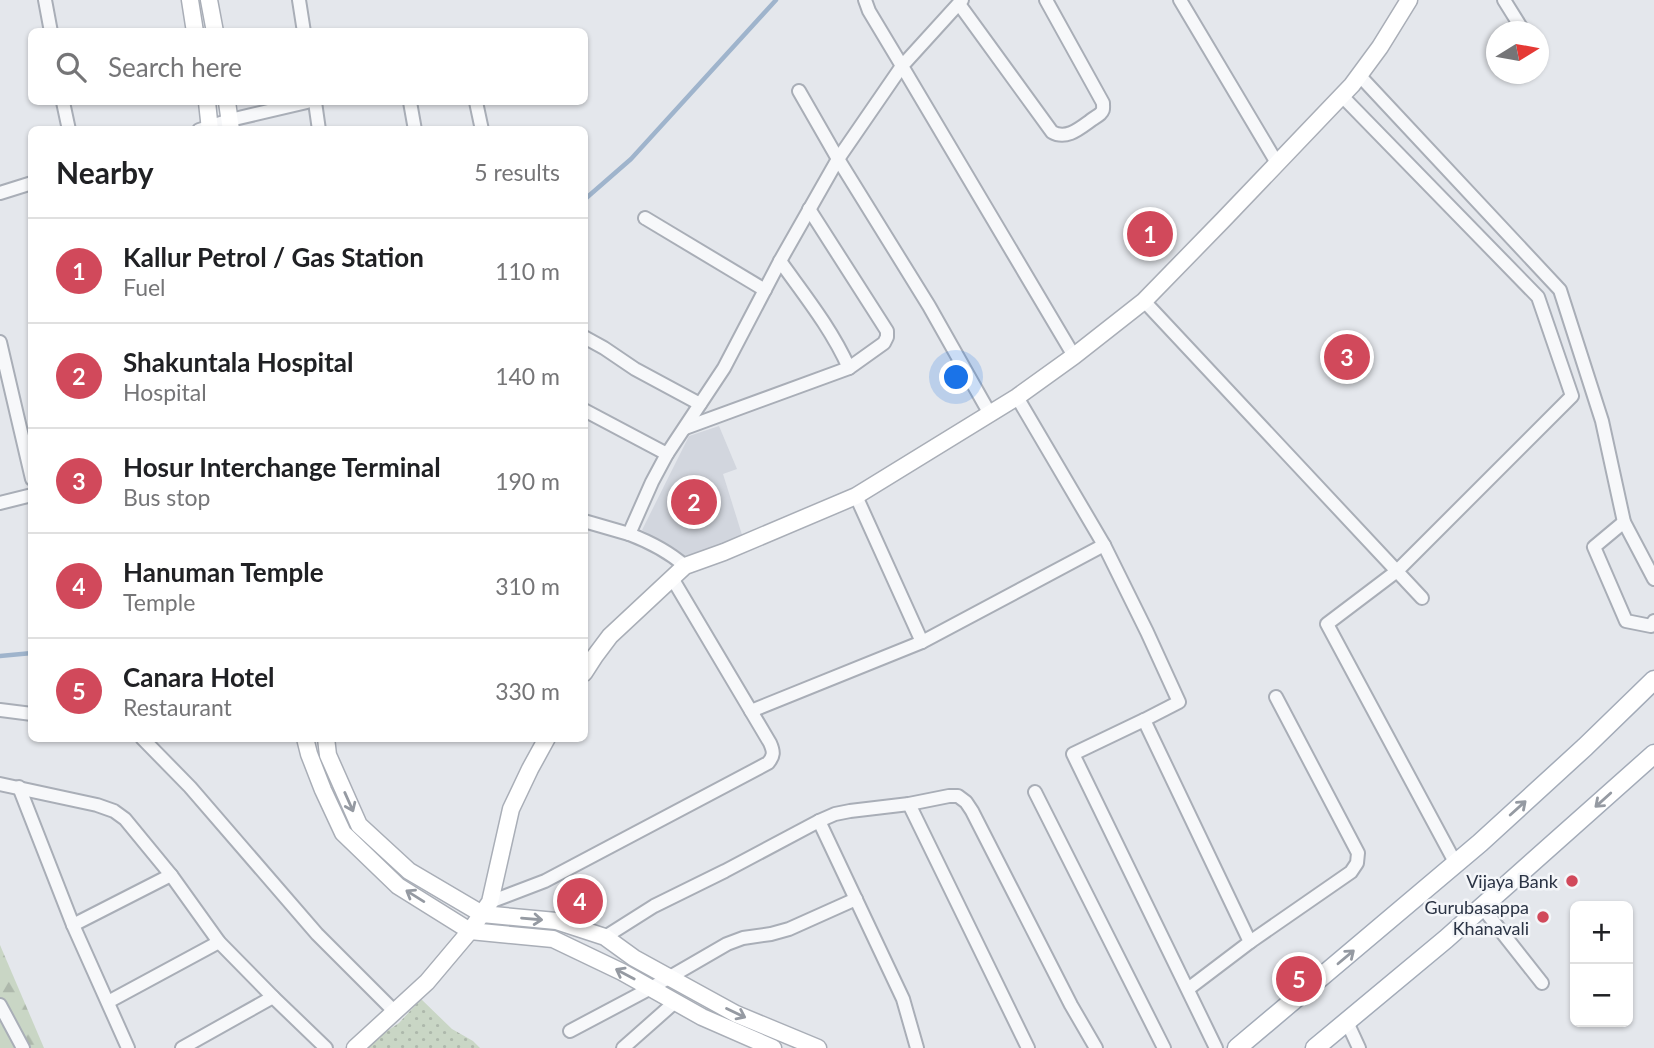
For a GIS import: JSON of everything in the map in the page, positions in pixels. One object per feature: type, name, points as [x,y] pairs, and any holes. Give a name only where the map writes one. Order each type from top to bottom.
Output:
[{"type":"main road","points":[[190,0],[194,28]]},
{"type":"main road","points":[[209,0],[214,28]]},
{"type":"main road","points":[[588,667],[610,636],[685,566],[856,496],[1017,397],[1143,301],[1342,96],[1380,47],[1409,0]]},
{"type":"main road","points":[[206,126],[207,105]]},
{"type":"main road","points":[[228,105],[231,125]]},
{"type":"main road","points":[[1237,1048],[1456,864],[1585,747],[1654,680]]},
{"type":"main road","points":[[306,742],[311,760],[343,834],[398,886],[470,931],[553,939],[622,972],[702,1017],[773,1048]]},
{"type":"main road","points":[[326,742],[328,755],[359,825],[409,871],[486,908],[556,921],[605,937],[634,958],[736,1014],[818,1048]]},
{"type":"main road","points":[[355,1048],[427,982],[486,908],[512,809],[545,742]]},
{"type":"main road","points":[[1315,1048],[1482,907],[1654,754]]},
{"type":"main road","points":[[311,760],[328,755]]},
{"type":"street","points":[[45,0],[50,28]]},
{"type":"street","points":[[299,0],[303,28]]},
{"type":"street","points":[[865,0],[869,11],[1074,356]]},
{"type":"street","points":[[629,534],[667,454],[724,368],[838,159],[902,66],[961,2],[1052,132],[1065,135],[1100,115],[1103,103],[1046,0]]},
{"type":"street","points":[[1180,0],[1277,163]]},
{"type":"street","points":[[1504,0],[1517,21]]},
{"type":"street","points":[[1359,75],[1560,290],[1602,421],[1624,522],[1654,579]]},
{"type":"street","points":[[799,91],[929,306],[990,414]]},
{"type":"street","points":[[1342,96],[1538,297],[1572,396],[1396,571],[1327,624],[1456,864]]},
{"type":"street","points":[[64,105],[67,126]]},
{"type":"street","points":[[231,125],[297,105]]},
{"type":"street","points":[[316,105],[319,126]]},
{"type":"street","points":[[411,105],[414,126]]},
{"type":"street","points":[[477,105],[481,126]]},
{"type":"street","points":[[0,193],[28,184]]},
{"type":"street","points":[[685,428],[849,368],[884,343],[887,331],[809,209]]},
{"type":"street","points":[[645,218],[765,290]]},
{"type":"street","points":[[780,261],[830,331],[849,368]]},
{"type":"street","points":[[1143,301],[1422,598]]},
{"type":"street","points":[[588,339],[635,369],[700,404]]},
{"type":"street","points":[[0,342],[28,462]]},
{"type":"street","points":[[1017,397],[1104,545],[1179,702],[1073,754],[1216,1048]]},
{"type":"street","points":[[588,412],[667,454]]},
{"type":"street","points":[[0,503],[28,496]]},
{"type":"street","points":[[856,496],[922,642]]},
{"type":"street","points":[[588,522],[650,543],[685,566]]},
{"type":"street","points":[[1624,522],[1594,547],[1626,621],[1651,626],[1654,621]]},
{"type":"street","points":[[751,711],[922,642],[1104,545]]},
{"type":"street","points":[[486,908],[545,881],[773,758],[774,751],[671,578]]},
{"type":"street","points":[[1188,989],[1250,942],[1352,872],[1357,863],[1358,853],[1276,697]]},
{"type":"street","points":[[0,710],[28,714]]},
{"type":"street","points":[[1144,720],[1250,942]]},
{"type":"street","points":[[146,742],[190,787],[317,934],[395,1012]]},
{"type":"street","points":[[0,784],[97,805],[114,811],[125,819],[171,875],[219,942],[326,1048]]},
{"type":"street","points":[[19,787],[73,925],[128,1048]]},
{"type":"street","points":[[1035,792],[1164,1048]]},
{"type":"street","points":[[605,937],[653,906],[835,814],[958,796],[966,802],[1096,1048]]},
{"type":"street","points":[[909,804],[1028,1048]]},
{"type":"street","points":[[820,821],[903,999],[917,1048]]},
{"type":"street","points":[[73,925],[171,875]]},
{"type":"street","points":[[570,1031],[727,944],[789,929],[856,899]]},
{"type":"street","points":[[1482,907],[1542,983]]},
{"type":"street","points":[[108,1002],[219,942]]},
{"type":"street","points":[[182,1048],[273,997]]},
{"type":"street","points":[[623,1048],[675,1002]]},
{"type":"street","points":[[0,1005],[23,1048]]},
{"type":"street","points":[[1347,1022],[1359,1048]]},
{"type":"shaded area","points":[[719,426],[737,469],[723,474],[743,538],[685,556],[642,530],[689,436]]},
{"type":"green space","points":[[0,945],[44,1048],[0,1048]]},
{"type":"green space","points":[[421,999],[452,1029],[480,1048],[362,1048],[399,1023]]},
{"type":"waterway","points":[[588,197],[631,159],[776,0]]},
{"type":"waterway","points":[[0,656],[28,653]]},
{"type":"place","name":"Kallur Petrol / Gas Station","points":[[1150,234]]},
{"type":"place","name":"Hosur Interchange Terminal","points":[[1347,357]]},
{"type":"place","name":"Shakuntala Hospital","points":[[694,502]]},
{"type":"place","name":"Vijaya Bank","points":[[1572,881]]},
{"type":"place","name":"Hanuman Temple","points":[[580,901]]},
{"type":"place","name":"Gurubasappa Khanavali","points":[[1543,917]]},
{"type":"place","name":"Canara Hotel","points":[[1299,979]]}]
